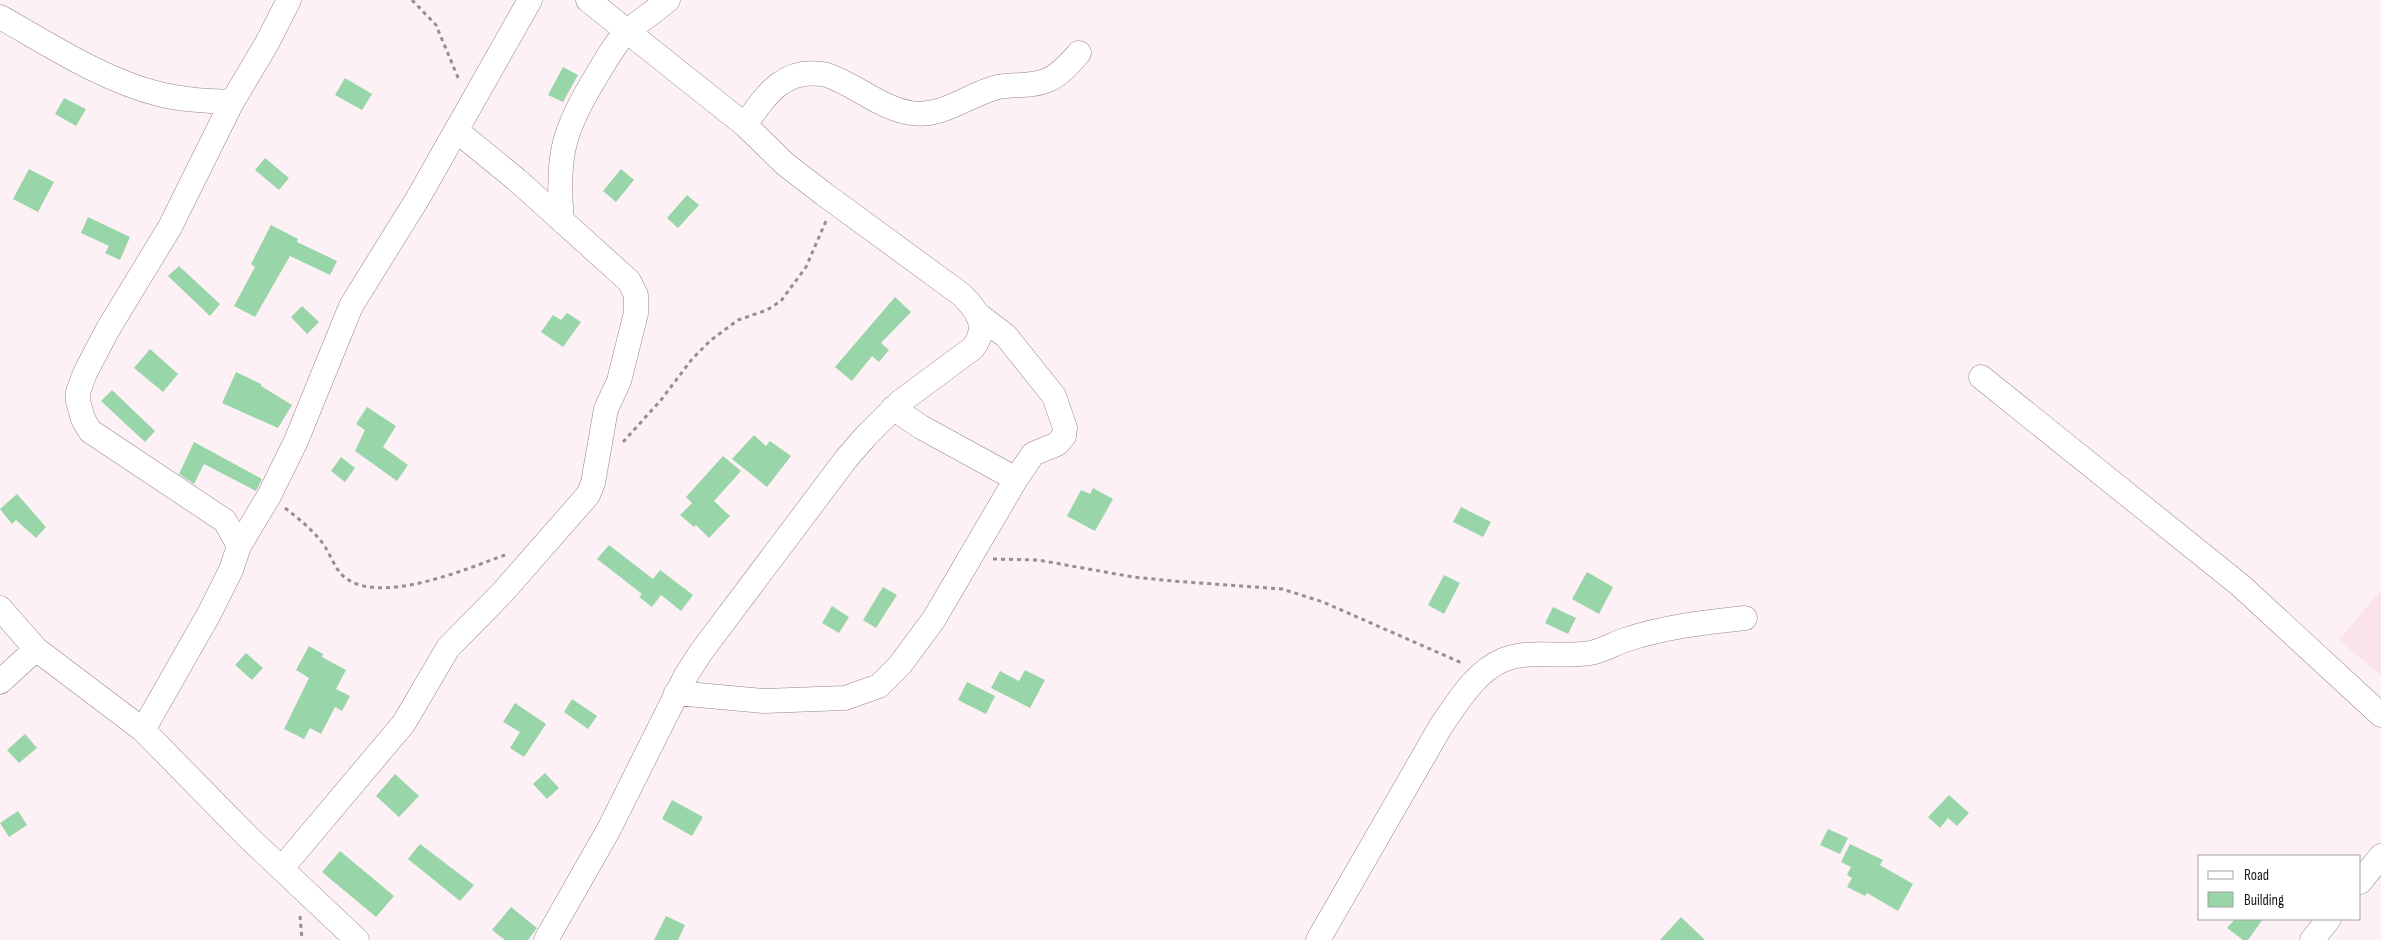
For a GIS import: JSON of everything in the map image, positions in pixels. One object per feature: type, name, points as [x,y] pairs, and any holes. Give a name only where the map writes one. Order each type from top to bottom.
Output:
[{"type":"street","points":[[239,546],[225,521],[90,430],[81,413],[78,392],[85,373],[108,329],[170,227],[232,102],[266,45],[289,0]]},
{"type":"street","points":[[143,730],[222,588],[239,546],[269,496],[296,441],[351,306],[462,123],[530,0]]},
{"type":"street","points":[[588,0],[745,125],[786,164],[834,202],[962,295],[980,316],[1006,336],[1054,396],[1065,428],[1064,436],[1060,442],[1035,452],[1016,479],[942,607],[920,638],[887,678],[869,691],[845,698],[798,702],[764,702],[676,693]]},
{"type":"street","points":[[562,220],[559,170],[566,134],[592,83],[609,55],[628,32],[668,0]]},
{"type":"street","points":[[0,17],[87,65],[139,87],[176,97],[232,102]]},
{"type":"street","points":[[745,125],[772,88],[784,80],[797,76],[827,75],[888,106],[905,112],[922,114],[938,111],[999,87],[1047,80],[1057,76],[1079,53]]},
{"type":"street","points":[[282,868],[404,723],[448,648],[584,502],[593,482],[606,409],[619,381],[633,324],[636,295],[629,281],[517,180],[462,123]]},
{"type":"street","points":[[546,940],[609,829],[676,693],[701,652],[846,459],[893,408],[922,384],[974,348],[979,337],[980,316]]},
{"type":"street","points":[[1981,377],[2240,585],[2381,714]]},
{"type":"street","points":[[893,408],[927,431],[1016,479]]},
{"type":"street","points":[[0,608],[36,649],[143,730],[357,940]]},
{"type":"street","points":[[1318,940],[1437,733],[1464,694],[1484,672],[1502,660],[1518,656],[1592,653],[1640,636],[1710,622],[1745,618]]},
{"type":"street","points":[[0,682],[36,649]]},
{"type":"street","points":[[2361,881],[2381,856]]},
{"type":"street","points":[[2312,940],[2328,920]]},
{"type":"path","points":[[412,0],[436,25],[460,84],[462,123]]},
{"type":"path","points":[[595,468],[646,417],[692,359],[711,340],[738,320],[767,310],[781,301],[806,267],[834,202]]},
{"type":"path","points":[[269,496],[313,532],[341,574],[359,584],[388,587],[414,585],[506,555]]},
{"type":"path","points":[[970,559],[1038,560],[1133,577],[1221,586],[1246,585],[1282,588],[1323,602],[1484,672]]},
{"type":"shaded area","points":[[2381,590],[2381,675],[2339,640]]},
{"type":"building","points":[[563,67],[578,75],[563,102],[548,95]]},
{"type":"building","points":[[345,78],[372,94],[362,110],[335,95]]},
{"type":"building","points":[[64,98],[86,109],[76,126],[55,114]]},
{"type":"building","points":[[265,158],[289,178],[279,190],[255,170]]},
{"type":"building","points":[[29,169],[54,182],[38,212],[13,199]]},
{"type":"building","points":[[621,169],[634,180],[616,202],[603,191]]},
{"type":"building","points":[[687,195],[699,205],[678,228],[667,218]]},
{"type":"building","points":[[88,217],[130,237],[120,260],[105,253],[109,246],[81,233]]},
{"type":"building","points":[[271,225],[298,239],[297,242],[337,261],[330,275],[290,256],[255,317],[234,306],[255,267],[251,264]]},
{"type":"building","points":[[179,266],[220,304],[210,316],[168,276]]},
{"type":"building","points":[[895,297],[911,312],[881,343],[889,350],[879,362],[872,356],[852,381],[835,367]]},
{"type":"building","points":[[302,306],[319,322],[307,334],[291,317]]},
{"type":"building","points":[[567,313],[581,322],[563,347],[541,332],[553,315],[561,320]]},
{"type":"building","points":[[150,349],[178,374],[163,392],[134,368]]},
{"type":"building","points":[[236,372],[261,384],[261,386],[292,405],[278,428],[222,403]]},
{"type":"building","points":[[112,390],[155,431],[145,442],[101,401]]},
{"type":"building","points":[[367,407],[396,426],[383,447],[408,465],[397,481],[355,451],[365,430],[356,424]]},
{"type":"building","points":[[754,435],[766,446],[770,441],[791,456],[767,487],[732,459]]},
{"type":"building","points":[[194,442],[262,479],[256,491],[204,464],[194,484],[179,474]]},
{"type":"building","points":[[723,456],[741,471],[714,501],[730,516],[709,538],[696,525],[694,527],[680,515],[692,503],[686,497]]},
{"type":"building","points":[[341,457],[355,468],[345,482],[331,471]]},
{"type":"building","points":[[1093,488],[1113,499],[1095,531],[1067,516],[1081,490],[1090,494]]},
{"type":"building","points":[[17,494],[46,527],[36,538],[16,520],[12,524],[0,509]]},
{"type":"building","points":[[1461,507],[1491,522],[1483,537],[1453,522]]},
{"type":"building","points":[[609,545],[653,579],[660,570],[693,595],[681,611],[661,595],[652,607],[639,597],[642,594],[597,559]]},
{"type":"building","points":[[1587,572],[1613,587],[1599,614],[1572,599]]},
{"type":"building","points":[[1444,575],[1460,583],[1444,614],[1428,605]]},
{"type":"building","points":[[883,587],[897,595],[876,628],[863,620]]},
{"type":"building","points":[[832,606],[849,617],[839,633],[822,623]]},
{"type":"building","points":[[1553,607],[1576,618],[1568,634],[1545,623]]},
{"type":"building","points":[[309,646],[323,654],[322,657],[346,670],[336,689],[350,696],[342,711],[335,707],[321,734],[310,728],[304,739],[284,729],[309,678],[296,670]]},
{"type":"building","points":[[246,653],[263,668],[252,680],[235,665]]},
{"type":"building","points":[[1025,670],[1045,680],[1030,708],[991,688],[1000,671],[1019,681]]},
{"type":"building","points":[[967,682],[995,696],[986,714],[958,700]]},
{"type":"building","points":[[572,699],[597,716],[588,729],[564,712]]},
{"type":"building","points":[[515,703],[546,724],[524,757],[510,748],[520,732],[503,722]]},
{"type":"building","points":[[25,734],[37,748],[19,763],[7,750]]},
{"type":"building","points":[[545,773],[559,788],[547,799],[533,784]]},
{"type":"building","points":[[395,774],[419,796],[399,817],[376,796]]},
{"type":"building","points":[[1949,795],[1969,813],[1957,826],[1948,818],[1940,828],[1928,817]]},
{"type":"building","points":[[672,800],[703,817],[692,836],[662,819]]},
{"type":"building","points":[[18,811],[27,825],[9,837],[0,823]]},
{"type":"building","points":[[1828,829],[1848,838],[1840,854],[1820,845]]},
{"type":"building","points":[[420,844],[474,885],[460,901],[408,859]]},
{"type":"building","points":[[1850,844],[1883,860],[1880,865],[1913,884],[1898,911],[1867,893],[1865,896],[1847,887],[1852,878],[1847,875],[1851,867],[1841,862]]},
{"type":"building","points":[[340,851],[394,896],[376,917],[322,872]]},
{"type":"building","points":[[511,907],[537,928],[528,940],[505,940],[492,930]]},
{"type":"building","points":[[666,916],[685,925],[678,940],[654,940]]},
{"type":"building","points":[[1681,917],[1705,940],[1660,940]]},
{"type":"building","points":[[2234,920],[2262,920],[2248,940],[2243,940],[2227,928]]}]
